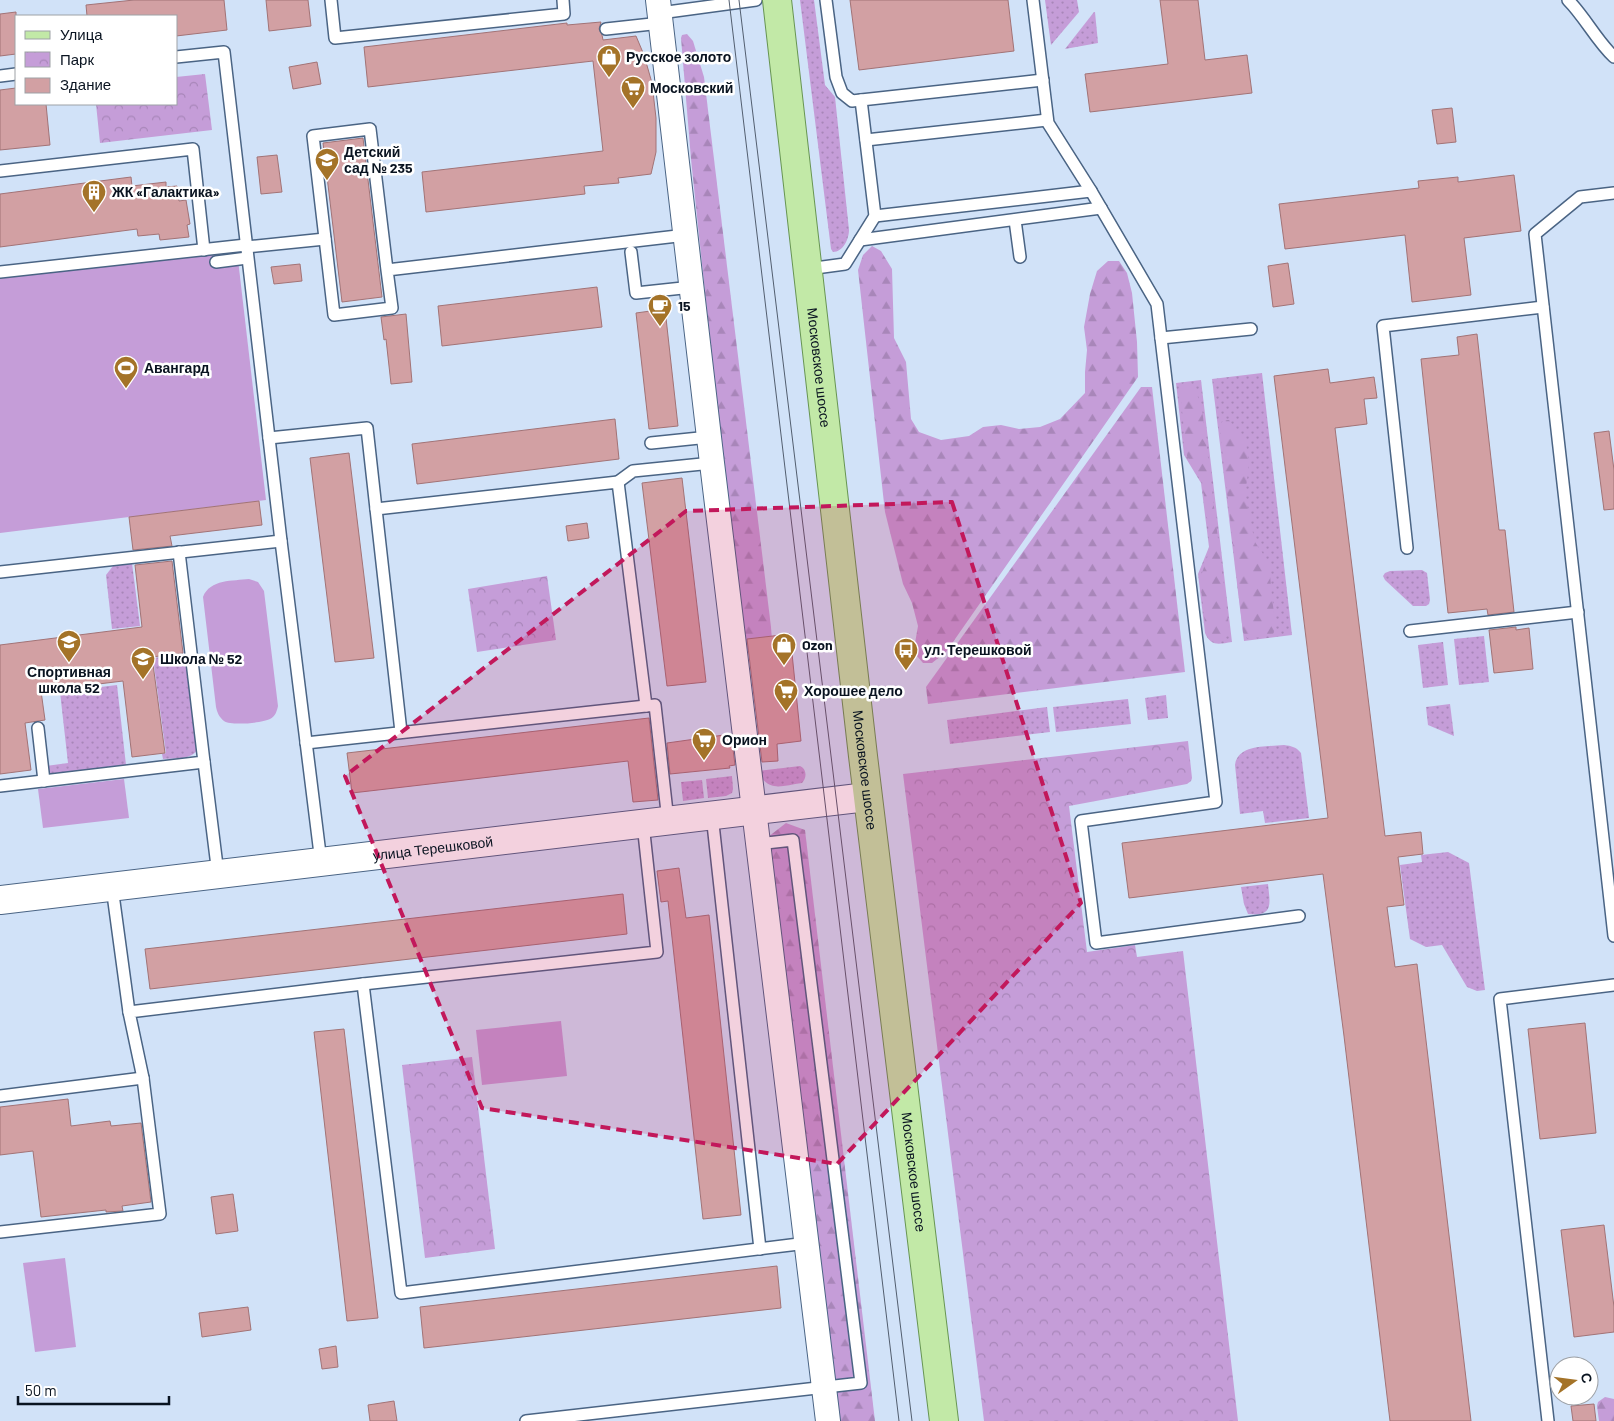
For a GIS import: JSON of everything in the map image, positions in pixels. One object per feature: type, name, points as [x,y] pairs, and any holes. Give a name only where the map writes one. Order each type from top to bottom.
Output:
[{"type":"main road","name":"Московское шоссе","points":[[777,0],[868,797],[944,1421]]},
{"type":"street","points":[[660,12],[712,463],[828,1421]]},
{"type":"street","name":"улица Терешковой","points":[[0,900],[868,797]]},
{"type":"lane","points":[[331,0],[335,38],[564,14],[563,0]]},
{"type":"lane","points":[[606,29],[660,12],[756,0]]},
{"type":"lane","points":[[826,0],[836,77],[842,93],[852,101],[1042,80]]},
{"type":"lane","points":[[1032,0],[1048,123],[1102,208],[1157,304],[1216,802],[1081,821],[1096,943],[1299,916]]},
{"type":"lane","points":[[1568,0],[1614,57]]},
{"type":"lane","points":[[178,57],[224,52],[246,250],[321,862]]},
{"type":"lane","points":[[0,76],[15,74]]},
{"type":"lane","points":[[808,269],[845,264],[875,216],[862,100]]},
{"type":"lane","points":[[866,140],[1047,120]]},
{"type":"lane","points":[[370,129],[387,270],[392,308],[334,315],[313,136],[370,129]]},
{"type":"lane","points":[[0,171],[193,148],[204,250]]},
{"type":"lane","points":[[875,216],[1091,191]]},
{"type":"lane","points":[[1614,193],[1580,198],[1535,234],[1578,612],[1611,876],[1614,936]]},
{"type":"lane","points":[[860,240],[1102,208]]},
{"type":"lane","points":[[1016,220],[1020,257]]},
{"type":"lane","points":[[387,270],[686,235]]},
{"type":"lane","points":[[0,272],[204,250],[246,250],[325,239]]},
{"type":"lane","points":[[216,262],[246,250]]},
{"type":"lane","points":[[632,252],[636,293],[692,287]]},
{"type":"lane","points":[[1407,548],[1383,326],[1544,307]]},
{"type":"lane","points":[[1161,338],[1251,328]]},
{"type":"lane","points":[[269,438],[367,428],[401,732]]},
{"type":"lane","points":[[651,443],[709,437]]},
{"type":"lane","points":[[376,509],[618,482],[633,471],[712,463]]},
{"type":"lane","points":[[618,482],[646,706]]},
{"type":"lane","points":[[0,572],[281,541]]},
{"type":"lane","points":[[179,552],[218,874]]},
{"type":"lane","points":[[1410,631],[1578,612]]},
{"type":"lane","points":[[129,1012],[657,952],[655,705],[306,743]]},
{"type":"lane","points":[[38,728],[44,781]]},
{"type":"lane","points":[[0,786],[204,762]]},
{"type":"lane","points":[[712,815],[760,1249]]},
{"type":"lane","points":[[526,1421],[861,1383],[793,840],[758,844]]},
{"type":"lane","points":[[0,1232],[160,1214],[143,1078],[129,1012],[112,887]]},
{"type":"lane","points":[[363,984],[401,1293],[807,1243]]},
{"type":"lane","points":[[1548,1421],[1500,999],[1614,985]]},
{"type":"lane","points":[[0,1096],[143,1078]]},
{"type":"highlighted area","points":[[952,502],[1081,903],[837,1164],[482,1108],[345,776],[686,511]]},
{"type":"green space","points":[[800,0],[814,0],[825,85],[835,97],[849,230],[845,244],[840,250],[833,252],[831,249]]},
{"type":"green space","points":[[1045,0],[1077,0],[1079,12],[1051,45]]},
{"type":"green space","points":[[1094,12],[1098,43],[1065,49]]},
{"type":"green space","points":[[687,34],[693,41],[704,77],[771,627],[772,640],[753,653],[745,646],[741,636],[691,159],[681,38],[682,35]]},
{"type":"green space","points":[[205,74],[212,130],[100,143],[96,105],[178,105],[178,77]]},
{"type":"green space","points":[[872,246],[881,251],[892,269],[894,338],[906,362],[911,419],[919,432],[941,440],[969,436],[983,427],[1001,425],[1019,429],[1040,427],[1060,419],[1085,393],[1087,350],[1084,327],[1090,294],[1097,271],[1108,261],[1119,261],[1127,273],[1132,293],[1138,377],[946,652],[932,663],[923,663],[917,656],[915,643],[918,626],[912,603],[903,584],[885,512],[858,270],[863,255]]},
{"type":"green space","name":"Авангард","points":[[237,251],[266,500],[0,533],[0,277]]},
{"type":"green space","points":[[1262,373],[1292,635],[1244,641],[1212,379]]},
{"type":"green space","points":[[1201,380],[1232,642],[1219,644],[1210,641],[1205,633],[1198,574],[1209,547],[1201,483],[1184,455],[1176,383]]},
{"type":"green space","points":[[1182,385],[1193,389],[1198,396],[1202,409],[1229,628],[1226,638],[1216,642],[1208,638],[1206,632],[1200,579],[1211,546],[1202,482],[1187,456],[1180,392]]},
{"type":"green space","points":[[1141,387],[1152,387],[1185,672],[928,704],[926,687]]},
{"type":"green space","points":[[1224,420],[1229,420],[1246,444],[1249,462],[1245,497],[1255,542],[1269,563],[1276,628],[1274,632],[1264,637],[1247,638],[1243,632],[1220,431],[1220,424]]},
{"type":"green space","points":[[132,563],[140,626],[112,629],[106,575],[113,566]]},
{"type":"green space","points":[[1422,570],[1427,573],[1430,600],[1426,606],[1413,606],[1383,576],[1390,571]]},
{"type":"green space","points":[[547,576],[556,640],[477,652],[468,589]]},
{"type":"green space","points":[[249,579],[258,582],[264,591],[278,706],[270,719],[254,723],[228,723],[224,721],[216,709],[203,597],[206,591],[216,584]]},
{"type":"green space","points":[[1484,636],[1489,682],[1459,685],[1454,639]]},
{"type":"green space","points":[[1443,642],[1448,685],[1423,688],[1418,645]]},
{"type":"green space","points":[[186,654],[197,750],[187,757],[163,759],[162,754],[166,753],[153,658]]},
{"type":"green space","points":[[117,685],[126,765],[48,774],[46,766],[68,763],[60,692]]},
{"type":"green space","points":[[1166,695],[1168,718],[1148,720],[1145,698]]},
{"type":"green space","points":[[1128,699],[1131,724],[1056,732],[1053,707]]},
{"type":"green space","points":[[1450,704],[1454,736],[1428,725],[1426,707]]},
{"type":"green space","points":[[1047,707],[1050,732],[950,744],[947,720]]},
{"type":"green space","points":[[1188,741],[1192,778],[1187,784],[1069,806],[1087,952],[1135,945],[1137,957],[1183,951],[1238,1421],[984,1421],[903,774]]},
{"type":"green space","points":[[1284,745],[1294,747],[1301,753],[1309,818],[1265,823],[1263,811],[1240,814],[1235,765],[1237,758],[1247,750],[1254,748]]},
{"type":"green space","points":[[800,766],[806,774],[802,783],[782,786],[766,783],[757,771]]},
{"type":"green space","points":[[732,776],[732,793],[726,796],[708,798],[706,779]]},
{"type":"green space","points":[[124,779],[129,818],[43,828],[38,789]]},
{"type":"green space","points":[[702,780],[704,798],[683,801],[681,782]]},
{"type":"green space","points":[[786,823],[805,830],[875,1421],[839,1421],[768,837]]},
{"type":"green space","points":[[1448,852],[1469,863],[1485,990],[1477,991],[1467,987],[1442,945],[1426,947],[1410,939],[1400,865],[1422,862],[1421,855]]},
{"type":"green space","points":[[1268,884],[1269,903],[1266,911],[1248,914],[1241,887]]},
{"type":"green space","points":[[561,1021],[567,1076],[482,1085],[476,1030]]},
{"type":"green space","points":[[472,1057],[495,1249],[425,1258],[402,1065]]},
{"type":"green space","points":[[65,1258],[76,1347],[35,1352],[23,1263]]},
{"type":"green space","points":[[1605,1397],[1614,1399],[1614,1421],[1599,1421],[1597,1406],[1599,1406],[1599,1401]]},
{"type":"building","points":[[134,0],[224,0],[227,30],[178,36],[178,15],[87,15],[86,5]]},
{"type":"building","points":[[266,0],[308,0],[311,26],[269,31]]},
{"type":"building","points":[[850,0],[1008,0],[1014,51],[859,70]]},
{"type":"building","points":[[1160,0],[1198,0],[1205,60],[1247,55],[1252,93],[1090,112],[1085,74],[1168,64]]},
{"type":"building","points":[[16,12],[15,54],[0,56],[0,14]]},
{"type":"building","points":[[601,22],[599,29],[603,40],[636,36],[644,55],[652,83],[656,118],[656,152],[651,174],[618,178],[619,183],[584,186],[585,194],[426,212],[422,172],[603,151],[593,61],[368,87],[364,47],[567,23],[567,25]]},
{"type":"building","points":[[317,62],[321,84],[293,89],[289,67]]},
{"type":"building","points":[[15,88],[15,105],[46,105],[50,145],[0,150],[0,90]]},
{"type":"building","points":[[1452,108],[1456,142],[1437,144],[1432,110]]},
{"type":"building","points":[[363,138],[382,297],[342,302],[323,143]]},
{"type":"building","points":[[277,155],[282,192],[261,194],[257,157]]},
{"type":"building","points":[[1514,175],[1521,231],[1464,238],[1471,295],[1412,302],[1405,235],[1285,249],[1279,204],[1419,188],[1418,181],[1458,177],[1458,182]]},
{"type":"building","name":"ЖК «Галактика»","points":[[131,177],[132,186],[166,182],[166,187],[177,186],[179,201],[186,200],[190,224],[187,225],[189,237],[160,240],[159,234],[138,236],[137,229],[0,247],[0,194]]},
{"type":"building","points":[[1288,263],[1294,304],[1273,307],[1268,266]]},
{"type":"building","points":[[300,264],[302,281],[274,284],[271,267]]},
{"type":"building","points":[[597,287],[602,327],[442,346],[438,306]]},
{"type":"building","points":[[665,309],[678,426],[649,429],[636,313]]},
{"type":"building","points":[[406,314],[412,382],[391,384],[386,339],[384,340],[381,317]]},
{"type":"building","points":[[1477,334],[1499,530],[1505,530],[1514,612],[1488,615],[1487,609],[1448,613],[1421,359],[1459,355],[1457,337]]},
{"type":"building","points":[[1328,369],[1330,383],[1374,377],[1377,398],[1364,399],[1367,424],[1335,428],[1385,836],[1421,832],[1423,854],[1398,857],[1404,905],[1387,907],[1395,967],[1417,964],[1471,1421],[1390,1421],[1323,874],[1129,898],[1122,843],[1328,818],[1274,376]]},
{"type":"building","points":[[615,419],[619,459],[417,484],[412,444]]},
{"type":"building","points":[[1609,431],[1614,470],[1614,509],[1604,510],[1594,433]]},
{"type":"building","points":[[349,453],[374,658],[335,662],[310,458]]},
{"type":"building","points":[[682,478],[706,682],[667,686],[642,483]]},
{"type":"building","points":[[259,501],[262,525],[170,536],[172,546],[133,550],[129,517]]},
{"type":"building","points":[[587,523],[589,538],[568,541],[566,526]]},
{"type":"building","points":[[172,561],[183,653],[152,657],[165,753],[132,757],[123,681],[41,691],[45,720],[25,723],[31,770],[0,774],[0,645],[142,627],[135,565]]},
{"type":"building","points":[[1516,627],[1516,630],[1529,628],[1533,669],[1494,673],[1489,630]]},
{"type":"building","points":[[790,634],[801,741],[777,744],[778,761],[762,762],[747,639]]},
{"type":"building","points":[[649,718],[658,800],[633,802],[628,761],[352,793],[347,753]]},
{"type":"building","points":[[731,734],[735,765],[729,766],[730,768],[670,774],[667,743]]},
{"type":"building","points":[[679,868],[686,918],[709,915],[741,1215],[703,1219],[668,901],[661,902],[657,871]]},
{"type":"building","points":[[623,894],[627,934],[150,989],[145,949]]},
{"type":"building","points":[[1585,1023],[1596,1133],[1540,1139],[1528,1029]]},
{"type":"building","points":[[344,1029],[378,1318],[347,1321],[314,1032]]},
{"type":"building","points":[[68,1099],[71,1126],[110,1121],[111,1126],[141,1123],[151,1202],[122,1206],[123,1211],[106,1212],[106,1210],[41,1217],[33,1151],[0,1155],[0,1107]]},
{"type":"building","points":[[233,1194],[238,1231],[216,1234],[211,1197]]},
{"type":"building","points":[[1604,1225],[1614,1307],[1614,1332],[1574,1337],[1561,1230]]},
{"type":"building","points":[[777,1266],[781,1308],[424,1348],[420,1307]]},
{"type":"building","points":[[248,1307],[251,1330],[202,1337],[199,1313]]},
{"type":"building","points":[[336,1346],[338,1367],[322,1369],[319,1349]]},
{"type":"building","points":[[394,1401],[397,1421],[370,1421],[368,1405]]},
{"type":"building","points":[[1571,1406],[1594,1406],[1596,1421],[1573,1421]]},
{"type":"tram line","points":[[729,0],[899,1421]]},
{"type":"tram line","points":[[739,0],[912,1421]]},
{"type":"place","name":"Русское золото","points":[[609,78]]},
{"type":"place","name":"Московский","points":[[633,109]]},
{"type":"place","name":"Детский сад № 235","points":[[327,181]]},
{"type":"place","name":"ЖК «Галактика»","points":[[94,213]]},
{"type":"place","name":"15","points":[[660,327]]},
{"type":"place","name":"Авангард","points":[[126,389]]},
{"type":"place","name":"Спортивная школа 52","points":[[69,663]]},
{"type":"place","name":"Ozon","points":[[784,666]]},
{"type":"place","name":"ул. Терешковой","points":[[906,671]]},
{"type":"place","name":"Школа № 52","points":[[143,680]]},
{"type":"place","name":"Хорошее дело","points":[[786,712]]},
{"type":"place","name":"Орион","points":[[704,761]]}]
